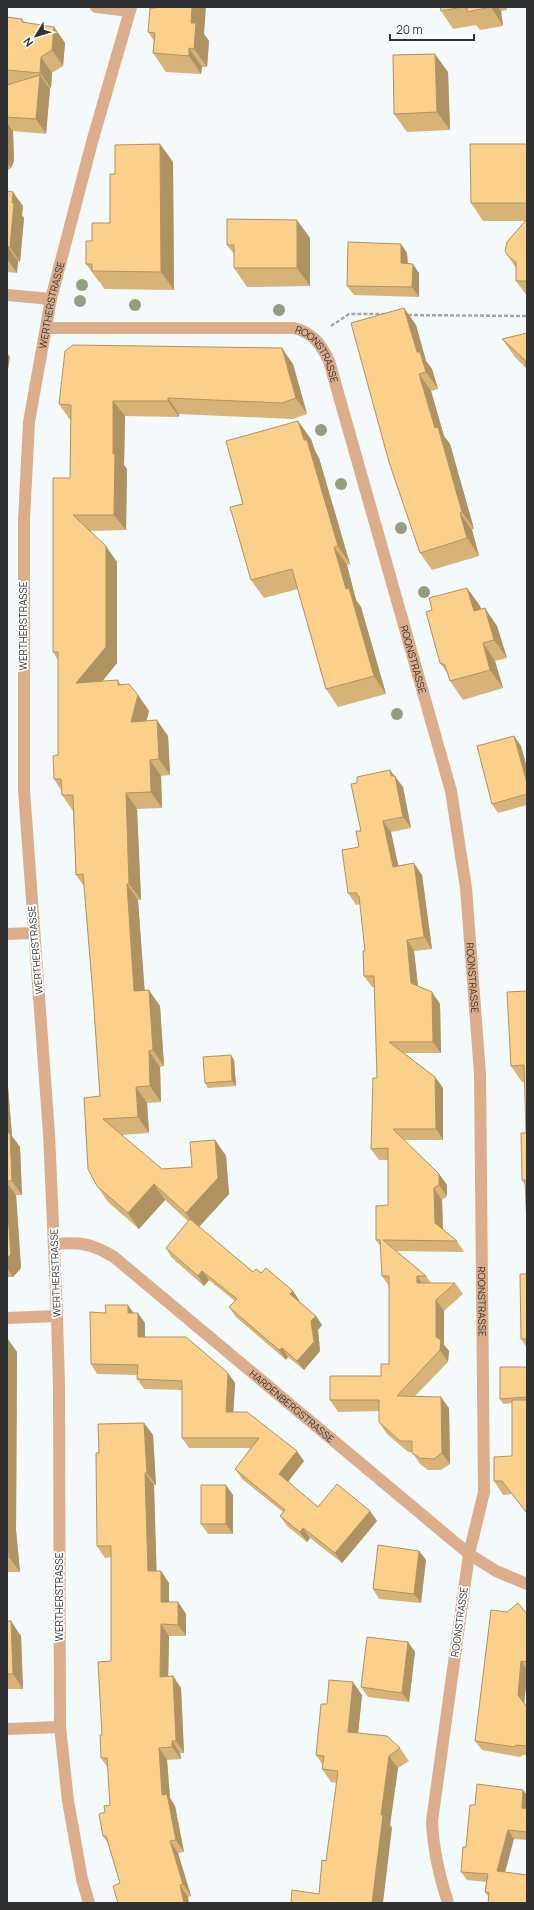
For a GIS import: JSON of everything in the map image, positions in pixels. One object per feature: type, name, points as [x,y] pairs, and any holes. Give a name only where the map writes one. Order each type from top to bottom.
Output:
[{"type":"street","points":[[96,7],[131,9]]},
{"type":"street","name":"WERTHERSTRASSE","points":[[89,1903],[82,1879],[68,1801],[60,1727],[59,1386],[57,1316],[49,1134],[24,790],[24,520],[29,422],[51,299],[92,142],[131,9]]},
{"type":"street","points":[[7,295],[51,299]]},
{"type":"street","name":"ROONSTRASSE","points":[[46,328],[294,328],[303,330],[315,337],[324,349],[329,361],[451,791],[466,888],[480,1074],[484,1492],[469,1554],[432,1821],[432,1842],[436,1867],[448,1903]]},
{"type":"street","points":[[7,934],[34,933]]},
{"type":"street","name":"HARDENBERGSTRASSE","points":[[54,1244],[86,1243],[100,1248],[114,1257],[469,1554],[496,1572],[527,1584]]},
{"type":"street","points":[[7,1318],[57,1316]]},
{"type":"street","points":[[7,1729],[60,1727]]},
{"type":"path","points":[[315,337],[349,314],[388,314]]},
{"type":"path","points":[[404,315],[527,316]]},
{"type":"building","points":[[192,7],[191,23],[196,23],[194,49],[189,48],[189,56],[153,53],[155,33],[148,32],[150,8]]},
{"type":"building","points":[[440,7],[462,7],[441,11]]},
{"type":"building","points":[[467,7],[491,7],[467,12]]},
{"type":"building","points":[[7,17],[22,19],[22,22],[54,27],[52,50],[41,57],[40,73],[7,70]]},
{"type":"building","points":[[435,54],[437,112],[394,114],[393,55]]},
{"type":"building","points":[[40,75],[36,119],[7,117],[7,85]]},
{"type":"building","points":[[160,144],[161,272],[92,271],[92,264],[86,264],[86,241],[92,241],[92,223],[110,223],[110,174],[115,174],[115,145]]},
{"type":"building","points":[[470,144],[527,144],[527,203],[471,203]]},
{"type":"building","points":[[7,191],[13,192],[12,203],[14,203],[10,247],[8,247],[7,252]]},
{"type":"building","points":[[227,219],[297,220],[297,268],[234,268],[234,245],[227,245]]},
{"type":"building","points":[[527,219],[527,281],[516,281],[516,262],[508,256],[505,251],[507,242]]},
{"type":"building","points":[[348,242],[401,244],[401,263],[413,264],[412,287],[347,286]]},
{"type":"building","points":[[404,308],[417,352],[420,352],[426,372],[419,374],[435,428],[438,427],[462,512],[460,513],[467,538],[420,553],[389,462],[351,323]]},
{"type":"building","points":[[527,333],[527,369],[525,360],[502,339]]},
{"type":"building","points":[[73,345],[282,348],[296,398],[282,403],[168,398],[168,401],[113,401],[113,454],[115,454],[114,515],[73,515],[106,546],[106,647],[76,683],[118,680],[118,685],[129,684],[138,695],[131,722],[157,720],[159,759],[150,760],[151,792],[126,793],[129,884],[127,884],[134,991],[149,990],[153,1050],[149,1051],[150,1086],[136,1087],[138,1117],[103,1119],[162,1169],[192,1167],[190,1142],[215,1140],[218,1178],[186,1213],[154,1184],[128,1213],[97,1186],[88,1169],[84,1098],[100,1096],[83,874],[76,875],[73,795],[62,795],[61,779],[54,779],[53,756],[58,755],[58,652],[53,652],[53,478],[70,478],[71,405],[59,404],[65,351]]},
{"type":"building","points":[[298,421],[304,440],[307,440],[338,546],[334,547],[346,589],[349,588],[374,676],[326,689],[292,569],[251,580],[230,507],[243,504],[226,441]]},
{"type":"building","points":[[467,588],[474,611],[485,608],[494,640],[483,643],[490,670],[450,681],[445,665],[440,663],[426,612],[432,610],[429,598]]},
{"type":"building","points":[[514,736],[527,783],[527,794],[492,804],[477,746]]},
{"type":"building","points":[[390,770],[391,776],[395,776],[403,817],[383,821],[393,867],[414,863],[424,937],[407,940],[411,983],[432,992],[433,1042],[389,1042],[435,1077],[436,1129],[393,1129],[439,1174],[439,1185],[434,1188],[435,1223],[457,1241],[383,1240],[426,1276],[417,1276],[417,1283],[455,1283],[436,1300],[436,1337],[441,1340],[440,1350],[397,1396],[441,1397],[442,1453],[434,1459],[420,1458],[412,1453],[412,1441],[400,1441],[379,1422],[379,1400],[330,1400],[330,1376],[381,1376],[381,1364],[389,1364],[389,1276],[382,1276],[380,1240],[376,1240],[376,1206],[388,1205],[388,1148],[371,1149],[373,1078],[377,1078],[374,976],[364,976],[363,951],[365,951],[359,896],[357,896],[357,893],[348,893],[342,850],[359,847],[356,831],[361,831],[351,784],[357,783],[357,777]]},
{"type":"building","points":[[527,991],[527,1226],[525,1180],[522,1180],[521,1133],[526,1133],[524,1065],[511,1066],[507,992]]},
{"type":"building","points":[[231,1055],[232,1081],[205,1083],[203,1057]]},
{"type":"building","points":[[7,1133],[10,1133],[12,1181],[7,1181]]},
{"type":"building","points":[[7,1201],[11,1254],[7,1258]]},
{"type":"building","points":[[190,1219],[253,1272],[256,1269],[261,1273],[266,1268],[293,1291],[290,1294],[316,1316],[311,1321],[314,1342],[297,1361],[282,1348],[279,1350],[229,1307],[237,1299],[202,1271],[198,1276],[166,1248]]},
{"type":"building","points":[[520,1274],[527,1274],[527,1339],[521,1339]]},
{"type":"building","points":[[105,1305],[128,1305],[128,1313],[138,1313],[138,1337],[186,1337],[228,1373],[226,1412],[247,1412],[297,1451],[279,1474],[318,1507],[337,1484],[370,1511],[335,1553],[303,1528],[300,1532],[280,1516],[285,1510],[235,1469],[259,1438],[182,1438],[182,1381],[137,1379],[138,1365],[91,1364],[90,1312],[106,1313]]},
{"type":"building","points":[[500,1367],[527,1367],[527,1397],[500,1399]]},
{"type":"building","points":[[512,1400],[527,1400],[527,1513],[502,1481],[494,1481],[494,1457],[512,1456]]},
{"type":"building","points":[[144,1423],[147,1473],[145,1473],[148,1571],[161,1571],[161,1602],[178,1602],[178,1625],[161,1624],[160,1677],[173,1676],[176,1741],[172,1741],[172,1747],[159,1748],[162,1795],[167,1794],[176,1840],[170,1841],[183,1884],[180,1885],[184,1903],[118,1903],[113,1886],[120,1883],[106,1836],[103,1836],[99,1814],[105,1812],[104,1806],[110,1805],[107,1758],[101,1758],[100,1735],[102,1735],[98,1662],[111,1661],[111,1546],[97,1546],[96,1453],[99,1453],[98,1424]]},
{"type":"building","points":[[201,1485],[226,1485],[226,1524],[201,1524]]},
{"type":"building","points":[[7,1525],[9,1557],[7,1557]]},
{"type":"building","points":[[378,1545],[419,1551],[414,1594],[373,1589]]},
{"type":"building","points":[[518,1603],[527,1614],[527,1662],[521,1661],[518,1695],[527,1707],[527,1746],[516,1745],[514,1747],[475,1741],[491,1610],[507,1612]]},
{"type":"building","points":[[7,1621],[11,1621],[13,1674],[7,1674]]},
{"type":"building","points":[[367,1637],[408,1642],[402,1693],[361,1687]]},
{"type":"building","points":[[329,1680],[353,1682],[348,1732],[387,1736],[400,1748],[389,1756],[372,1903],[291,1903],[292,1890],[319,1894],[322,1860],[326,1861],[338,1771],[322,1769],[324,1756],[316,1755],[321,1704],[327,1704]]},
{"type":"building","points":[[477,1784],[523,1790],[522,1808],[527,1809],[527,1832],[508,1830],[497,1871],[527,1875],[527,1903],[488,1903],[489,1893],[485,1892],[488,1874],[461,1872],[463,1847],[466,1847],[470,1805],[475,1805]]}]
